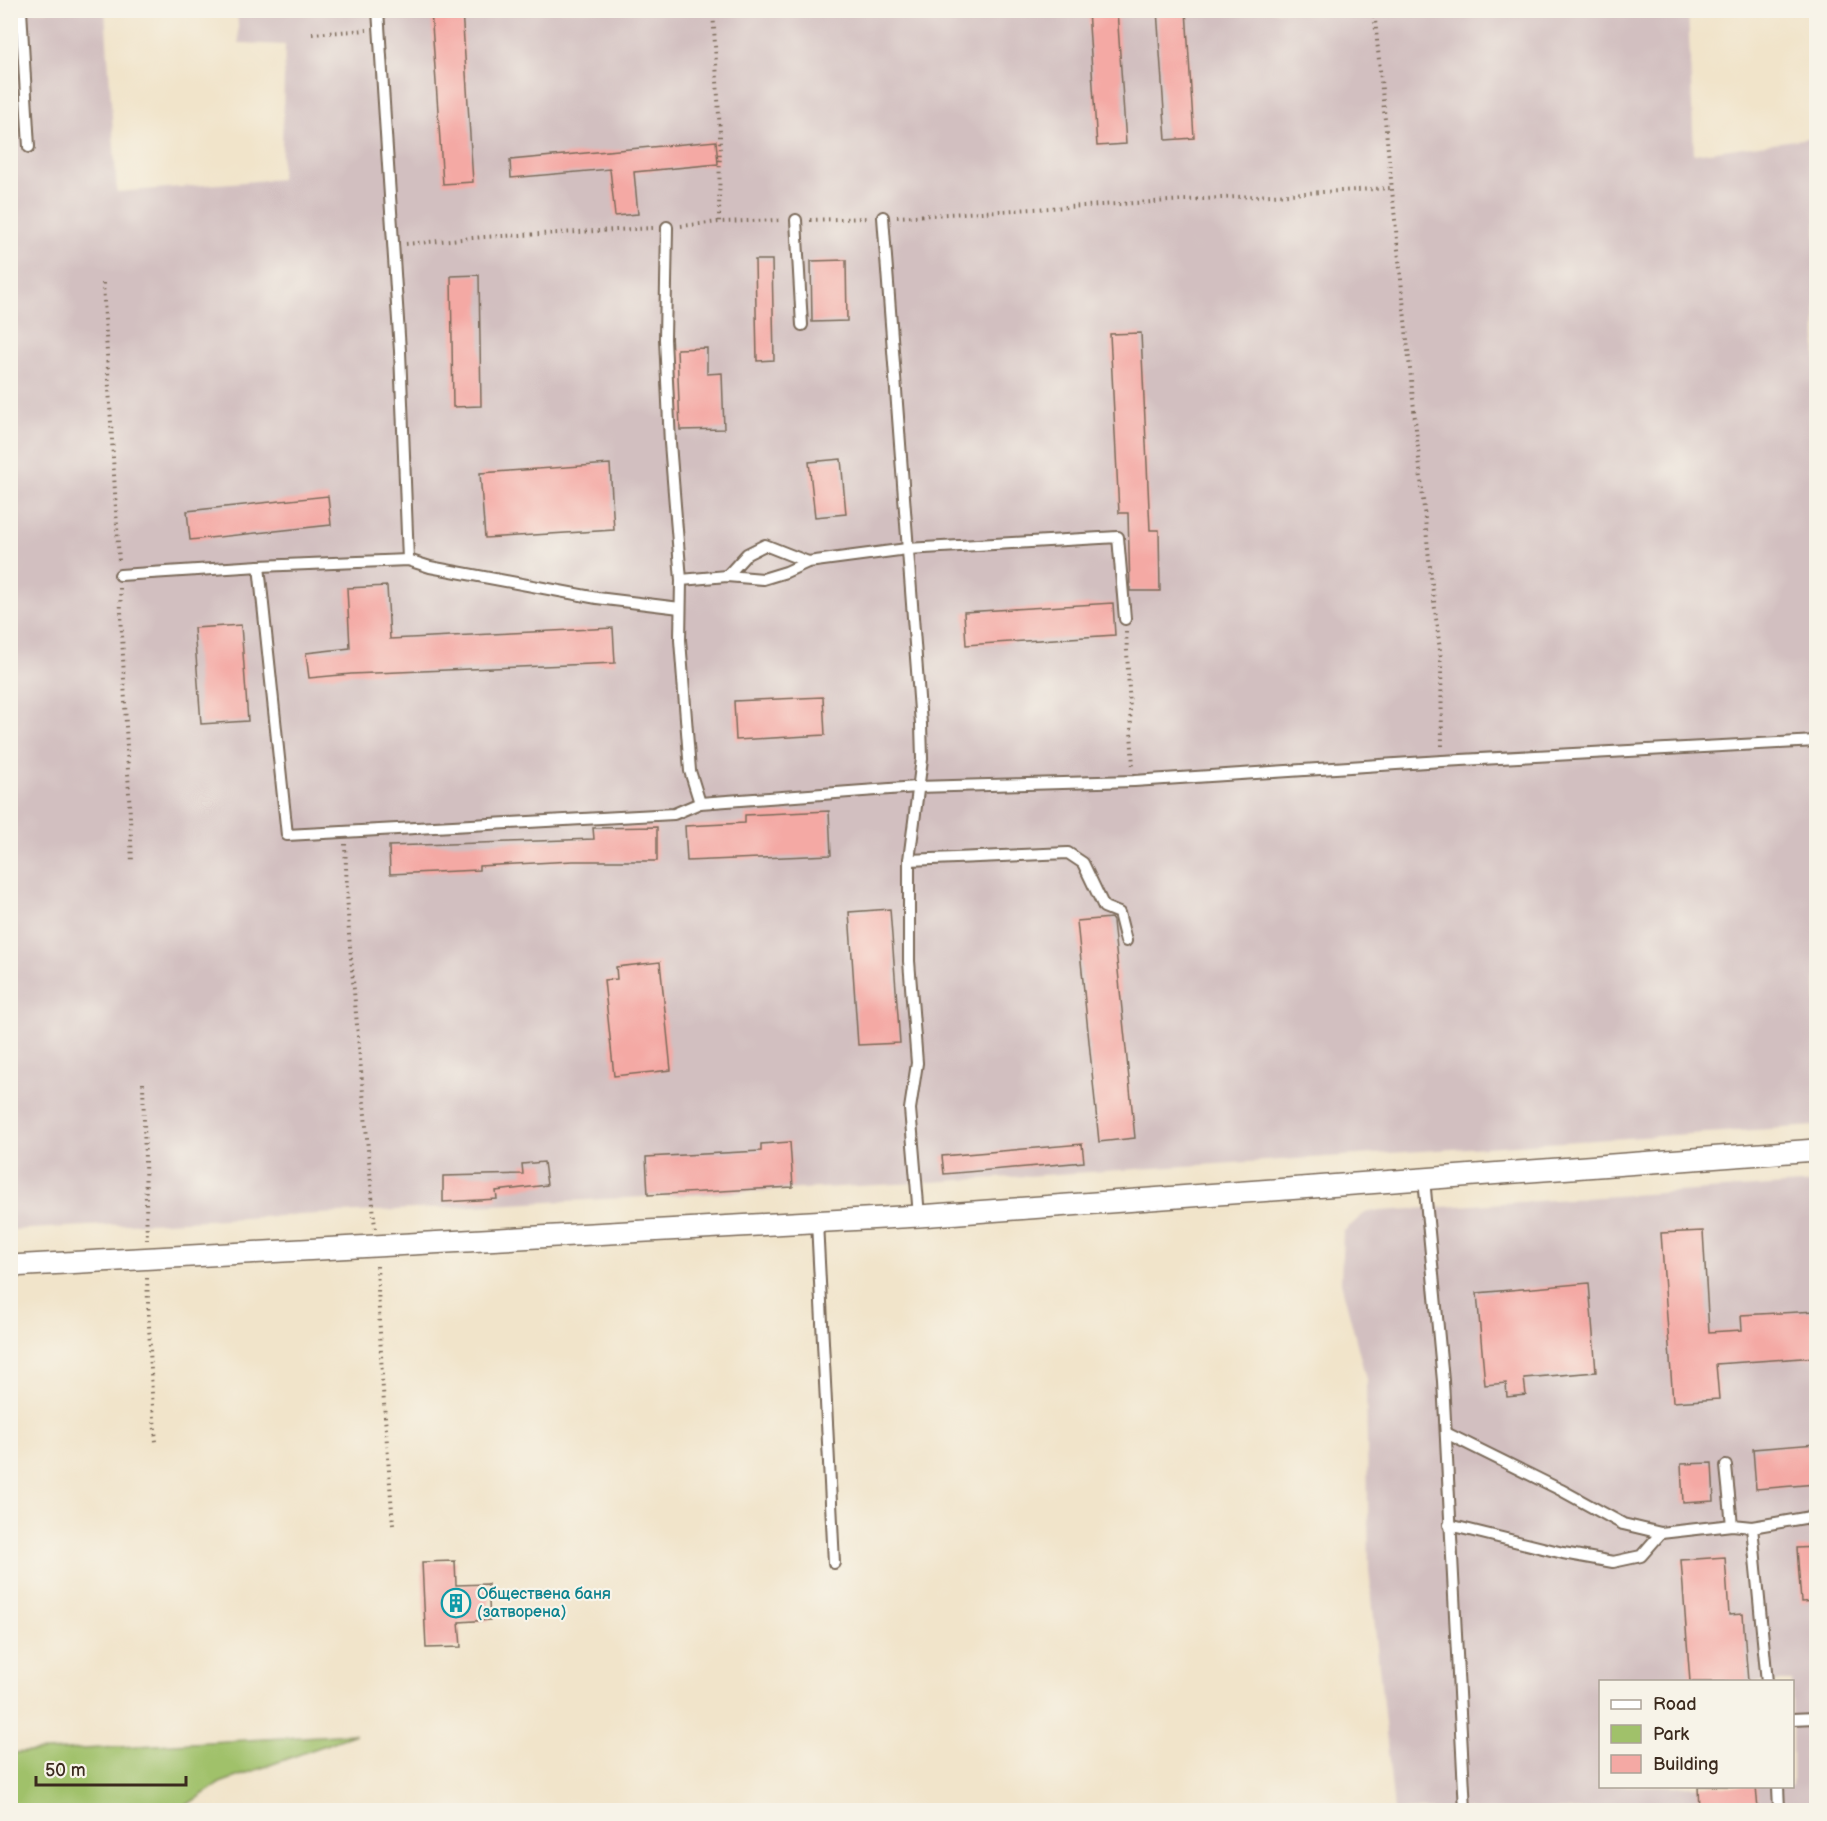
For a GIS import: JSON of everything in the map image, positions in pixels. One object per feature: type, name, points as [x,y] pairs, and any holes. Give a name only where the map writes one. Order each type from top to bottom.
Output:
[{"type":"street","points":[[10,1266],[919,1216],[1816,1150]]},
{"type":"lane","points":[[21,10],[29,147]]},
{"type":"lane","points":[[378,10],[400,351],[408,560]]},
{"type":"lane","points":[[883,218],[921,724],[922,759],[909,860],[909,961],[917,1063],[910,1109],[919,1216]]},
{"type":"lane","points":[[796,220],[802,325]]},
{"type":"lane","points":[[667,227],[666,362],[681,580],[680,640],[690,771],[700,803]]},
{"type":"lane","points":[[681,580],[727,576],[763,579],[786,573],[808,562],[907,549],[1118,537],[1125,619]]},
{"type":"lane","points":[[727,576],[747,555],[765,545],[808,562]]},
{"type":"lane","points":[[120,574],[408,560],[430,567],[597,598],[680,608]]},
{"type":"lane","points":[[259,566],[287,835],[674,814],[700,803],[917,787],[1134,781],[1442,761],[1816,741]]},
{"type":"lane","points":[[909,860],[1068,853],[1083,863],[1104,907],[1119,913],[1126,941]]},
{"type":"lane","points":[[1424,1179],[1443,1381],[1465,1810]]},
{"type":"lane","points":[[817,1222],[834,1563]]},
{"type":"lane","points":[[1446,1433],[1561,1490],[1623,1524],[1661,1533],[1732,1525],[1752,1527],[1816,1516]]},
{"type":"lane","points":[[1726,1466],[1732,1525]]},
{"type":"lane","points":[[1449,1525],[1563,1554],[1613,1562],[1641,1556],[1661,1533]]},
{"type":"lane","points":[[1752,1527],[1767,1680]]},
{"type":"lane","points":[[1794,1719],[1816,1718]]},
{"type":"lane","points":[[1778,1788],[1779,1810]]},
{"type":"path","points":[[713,10],[720,142],[719,222]]},
{"type":"path","points":[[1374,10],[1441,658],[1442,761]]},
{"type":"path","points":[[312,34],[379,28]]},
{"type":"path","points":[[103,283],[120,574],[132,863]]},
{"type":"path","points":[[1125,619],[1134,781]]},
{"type":"path","points":[[344,831],[349,935],[374,1197],[382,1376],[393,1525]]},
{"type":"shaded area","points":[[237,10],[1688,11],[1694,154],[1816,137],[1816,1126],[916,1183],[11,1230],[11,11],[105,11],[117,192],[281,179],[285,45],[239,43]]},
{"type":"shaded area","points":[[1816,1183],[1816,1810],[1394,1810],[1369,1570],[1366,1379],[1341,1282],[1343,1232],[1366,1212]]},
{"type":"green space","points":[[356,1734],[220,1783],[179,1810],[11,1810],[11,1753]]},
{"type":"building","points":[[431,10],[462,10],[473,182],[443,184]]},
{"type":"building","points":[[1088,10],[1117,10],[1126,144],[1097,146]]},
{"type":"building","points":[[1157,10],[1186,10],[1194,138],[1166,140]]},
{"type":"building","points":[[716,141],[718,164],[634,172],[638,214],[615,216],[610,169],[511,178],[510,160]]},
{"type":"building","points":[[755,260],[772,260],[774,360],[757,361]]},
{"type":"building","points":[[846,260],[847,321],[812,322],[811,261]]},
{"type":"building","points":[[479,275],[481,406],[453,407],[451,276]]},
{"type":"building","points":[[1141,333],[1150,530],[1159,530],[1160,591],[1130,591],[1128,513],[1119,513],[1110,334]]},
{"type":"building","points":[[707,348],[707,374],[722,373],[724,429],[680,430],[677,349]]},
{"type":"building","points":[[841,459],[846,514],[815,517],[809,462]]},
{"type":"building","points":[[610,464],[614,530],[485,538],[480,473]]},
{"type":"building","points":[[328,496],[331,525],[190,540],[187,511]]},
{"type":"building","points":[[387,586],[390,639],[613,628],[615,663],[351,674],[309,678],[306,653],[350,648],[347,588]]},
{"type":"building","points":[[1113,603],[1115,635],[966,645],[964,612]]},
{"type":"building","points":[[241,625],[248,721],[201,724],[194,628]]},
{"type":"building","points":[[823,697],[825,735],[736,740],[734,701]]},
{"type":"building","points":[[829,811],[831,855],[687,861],[685,826],[745,823],[745,815]]},
{"type":"building","points":[[657,827],[657,861],[573,861],[479,866],[479,870],[390,874],[389,846],[594,839],[593,828]]},
{"type":"building","points":[[890,909],[900,1043],[858,1045],[849,912]]},
{"type":"building","points":[[1111,918],[1135,1138],[1099,1142],[1077,921]]},
{"type":"building","points":[[660,962],[671,1070],[614,1076],[604,980],[617,979],[616,967]]},
{"type":"building","points":[[790,1142],[793,1187],[648,1195],[646,1157],[761,1151],[761,1144]]},
{"type":"building","points":[[1082,1144],[1084,1162],[944,1174],[942,1156]]},
{"type":"building","points":[[544,1162],[547,1185],[496,1191],[497,1199],[443,1202],[443,1176],[523,1174],[522,1164]]},
{"type":"building","points":[[1703,1231],[1709,1332],[1742,1330],[1741,1315],[1816,1311],[1816,1357],[1716,1364],[1719,1399],[1673,1402],[1661,1233]]},
{"type":"building","points":[[1589,1283],[1596,1372],[1524,1378],[1526,1395],[1507,1397],[1506,1383],[1485,1385],[1477,1293]]},
{"type":"building","points":[[1816,1444],[1816,1484],[1756,1489],[1753,1449]]},
{"type":"building","points":[[1712,1463],[1714,1501],[1683,1503],[1681,1464]]},
{"type":"building","points":[[1816,1547],[1816,1601],[1801,1602],[1797,1548]]},
{"type":"building","points":[[1725,1557],[1729,1615],[1743,1614],[1748,1680],[1690,1680],[1681,1560]]},
{"type":"building","name":"Обществена баня (затворена)","points":[[455,1561],[456,1585],[488,1584],[490,1620],[459,1622],[461,1647],[426,1648],[422,1562]]},
{"type":"building","points":[[1698,1788],[1756,1788],[1758,1810],[1699,1810]]},
{"type":"place","name":"Обществена баня (затворена)","points":[[456,1603]]}]
